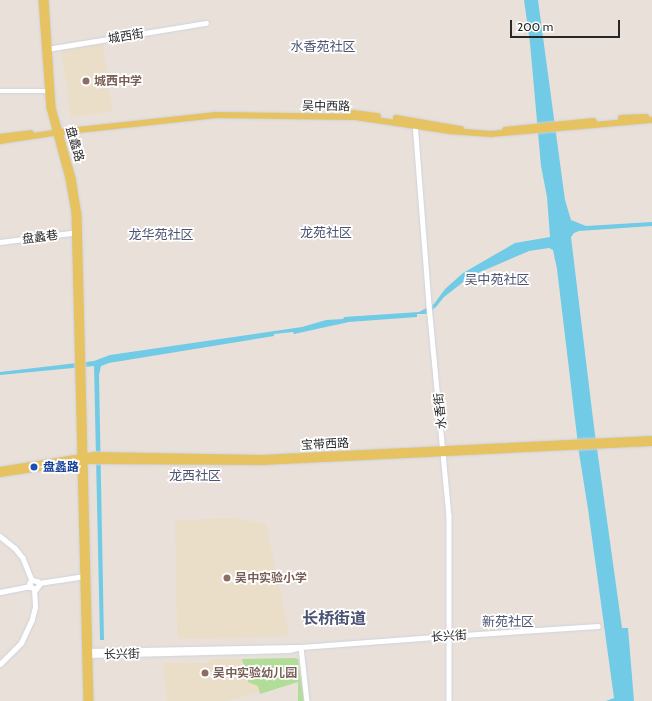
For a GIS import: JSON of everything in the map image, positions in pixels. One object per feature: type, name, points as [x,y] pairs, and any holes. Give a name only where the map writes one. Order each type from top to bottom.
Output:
[{"type":"main road","name":"盘蠡路","points":[[42,0],[50,91],[57,131],[75,186],[78,232],[88,653],[91,701]]},
{"type":"main road","name":"盘蠡路","points":[[46,0],[47,49]]},
{"type":"main road","name":"吴中西路","points":[[0,137],[216,115],[356,117],[481,130],[535,129],[652,116]]},
{"type":"main road","name":"吴中西路","points":[[557,126],[652,120]]},
{"type":"main road","name":"吴中西路","points":[[0,141],[57,131]]},
{"type":"main road","name":"宝带西路","points":[[599,444],[652,439]]},
{"type":"main road","name":"宝带西路","points":[[0,470],[84,458],[262,458],[652,443]]},
{"type":"main road","name":"宝带西路","points":[[0,474],[84,458]]},
{"type":"main road","name":"盘蠡路","points":[[87,701],[88,653]]},
{"type":"street","name":"城西街","points":[[47,49],[206,24]]},
{"type":"street","points":[[0,91],[50,91]]},
{"type":"street","name":"水香街","points":[[415,123],[429,305],[449,516],[449,701]]},
{"type":"street","name":"盘蠡巷","points":[[0,242],[78,232]]},
{"type":"street","points":[[0,536],[16,548],[23,558],[32,580],[30,586]]},
{"type":"street","points":[[34,589],[38,587],[39,584],[86,576]]},
{"type":"street","points":[[32,580],[36,580],[39,584]]},
{"type":"street","points":[[0,592],[30,586],[34,589],[35,607],[32,619],[21,643],[0,664]]},
{"type":"street","name":"长兴街","points":[[88,653],[289,650],[301,647],[598,626]]},
{"type":"street","points":[[301,647],[307,701]]},
{"type":"shaded area","name":"城西中学","points":[[103,44],[112,111],[71,117],[61,50]]},
{"type":"shaded area","name":"吴中实验小学","points":[[237,518],[266,524],[289,632],[286,637],[181,639],[177,635],[175,520]]},
{"type":"shaded area","name":"吴中实验幼儿园","points":[[212,659],[242,659],[248,682],[258,686],[260,692],[228,701],[167,701],[163,663],[207,663]]},
{"type":"green space","points":[[242,659],[298,659],[304,701],[298,701],[298,682],[260,694],[258,686],[248,682]]},
{"type":"water","points":[[524,0],[538,0],[565,200],[571,220],[586,226],[652,222],[652,226],[579,231],[574,233],[571,237],[594,427],[622,628],[628,628],[634,701],[606,701],[614,698],[579,453],[557,269],[553,250],[549,248],[529,251],[471,276],[444,297],[436,307],[426,314],[417,314],[417,317],[349,322],[294,334],[293,332],[274,334],[274,336],[109,363],[101,366],[99,375],[104,640],[100,640],[94,366],[0,375],[0,372],[94,361],[110,355],[302,327],[326,320],[343,319],[344,317],[419,312],[434,304],[445,289],[463,273],[515,243],[550,237],[547,197],[541,166],[530,43]]},
{"type":"place","name":"城西中学","points":[[86,81]]},
{"type":"place","name":"盘蠡路","points":[[34,467]]},
{"type":"place","name":"吴中实验小学","points":[[227,578]]},
{"type":"place","name":"吴中实验幼儿园","points":[[205,673]]},
{"type":"district","name":"水香苑社区","points":[[323,46]]},
{"type":"district","name":"龙苑社区","points":[[326,232]]},
{"type":"district","name":"龙华苑社区","points":[[161,234]]},
{"type":"district","name":"吴中苑社区","points":[[497,279]]},
{"type":"district","name":"龙西社区","points":[[195,475]]},
{"type":"district","name":"长桥街道","points":[[334,619]]},
{"type":"district","name":"新苑社区","points":[[508,621]]}]
